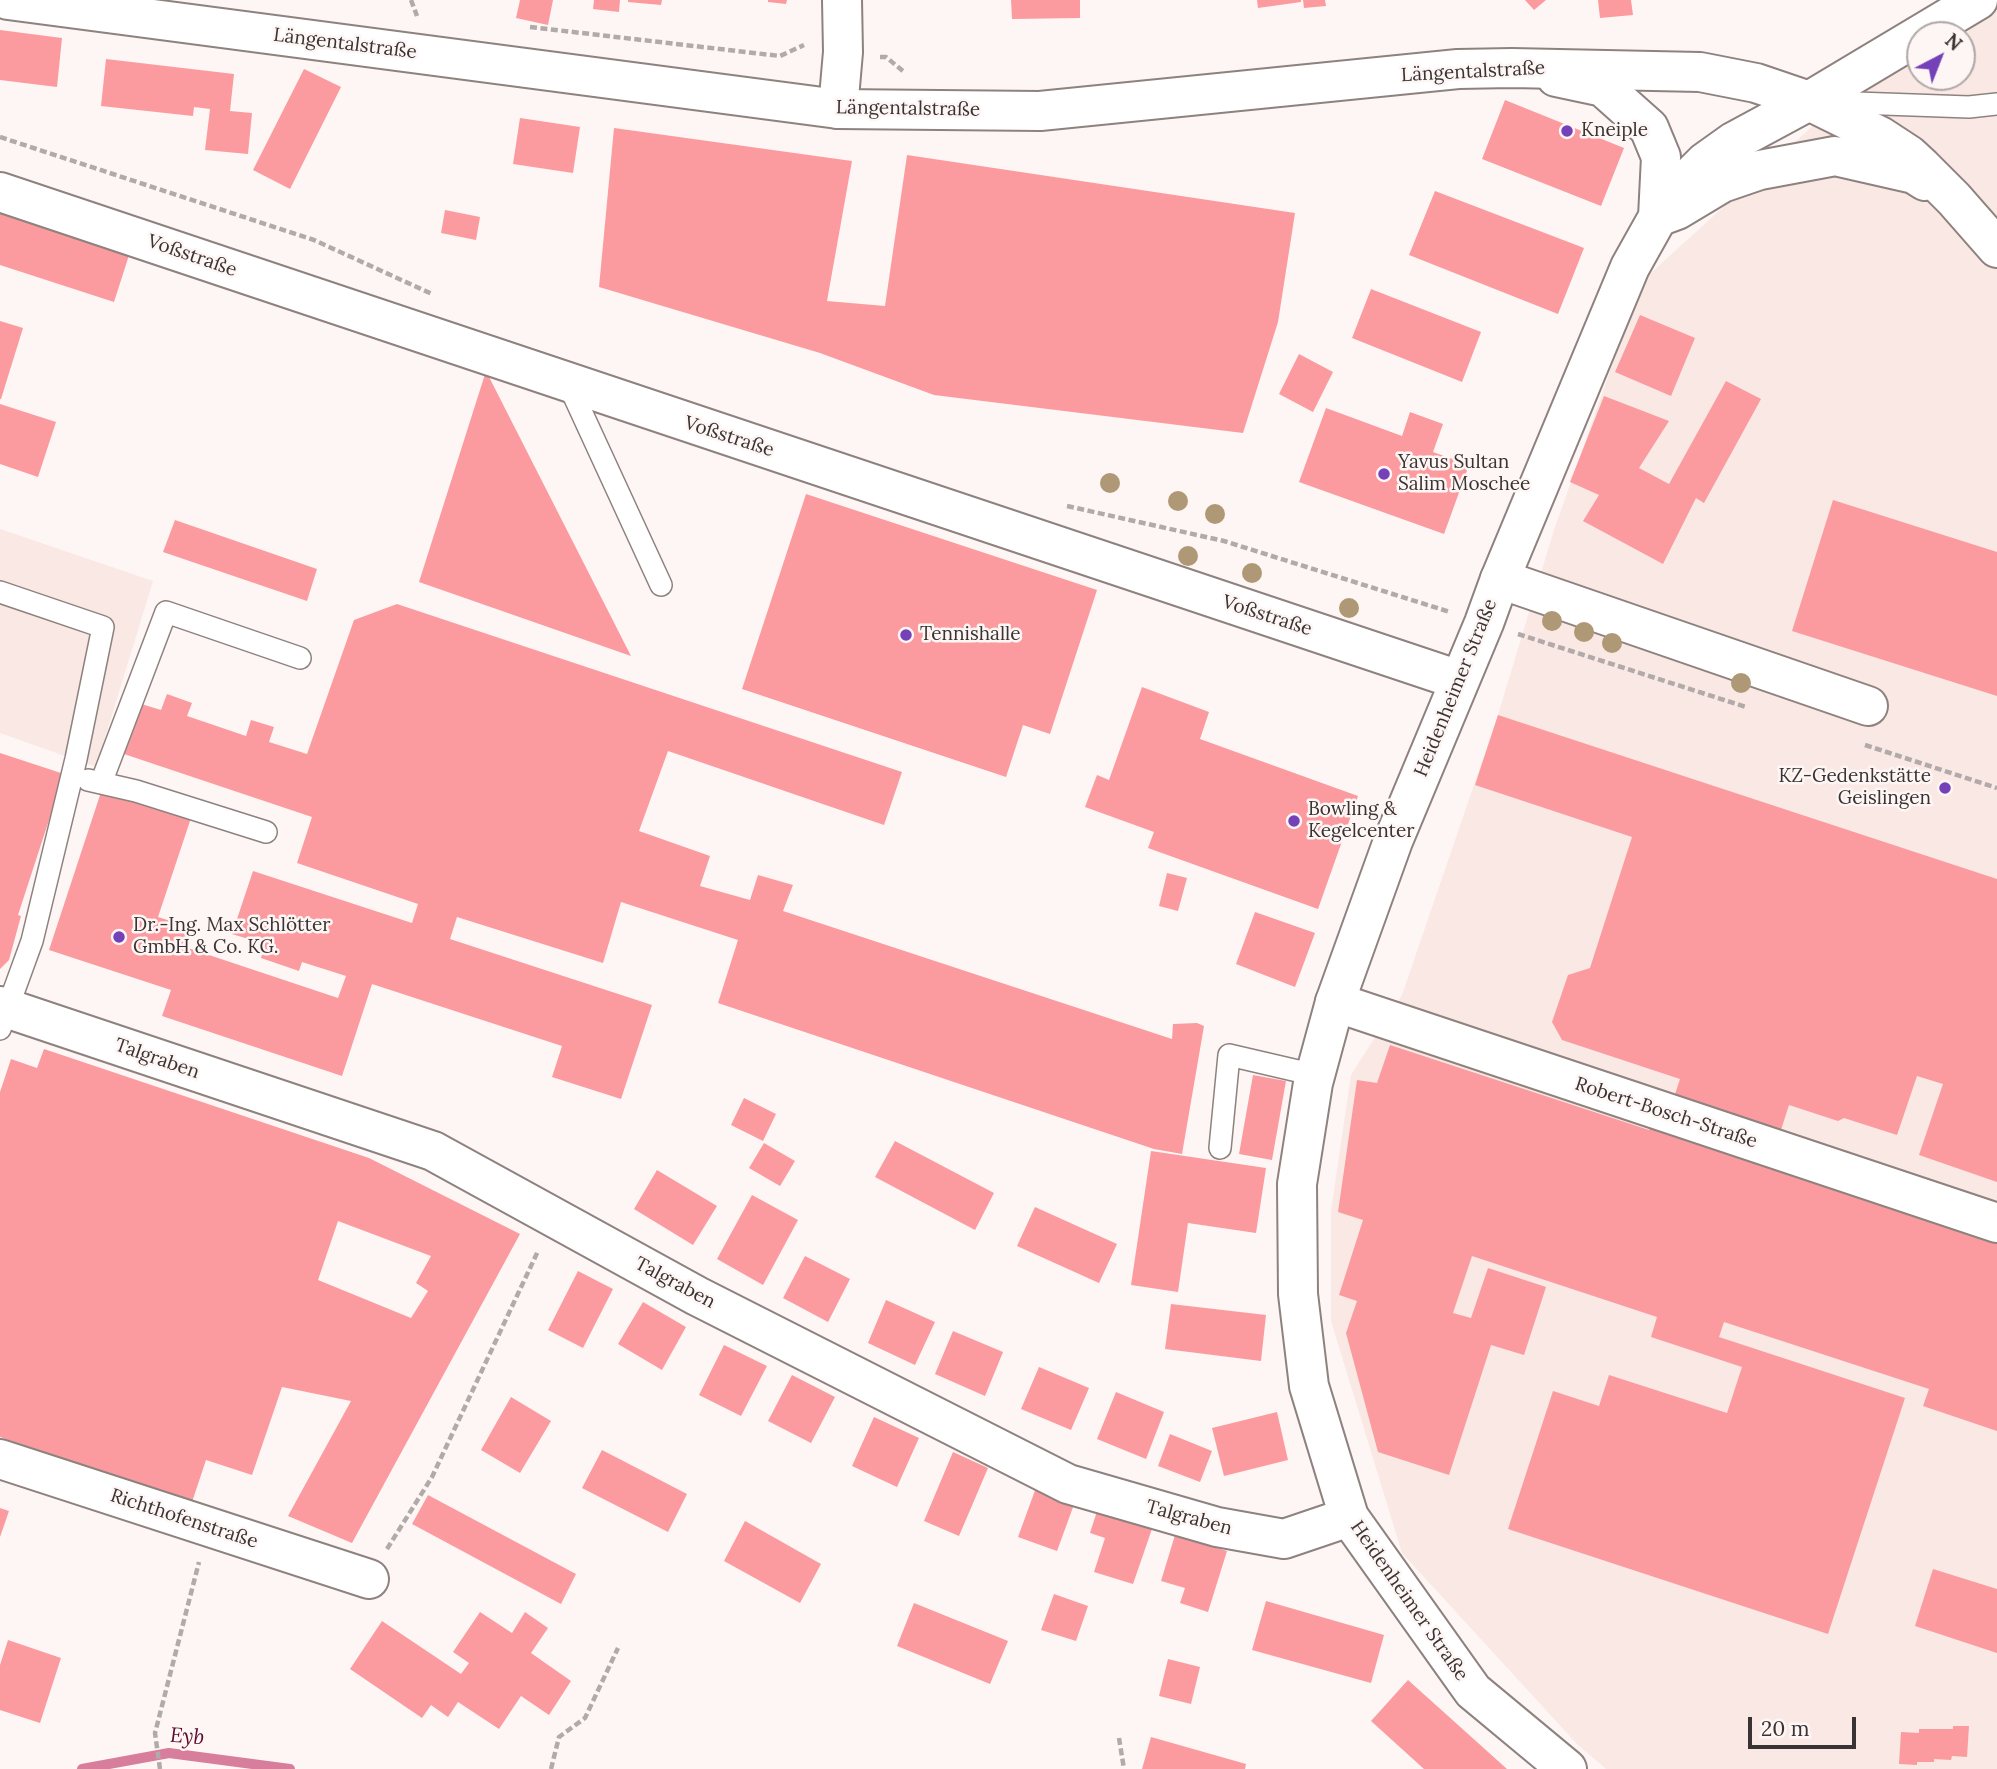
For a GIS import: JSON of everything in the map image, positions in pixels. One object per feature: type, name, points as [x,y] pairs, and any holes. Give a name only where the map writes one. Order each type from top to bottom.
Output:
[{"type":"street","name":"Längentalstraße","points":[[8,0],[838,109],[1040,111],[1458,69],[1512,68],[1700,72],[1756,83],[1810,102]]},
{"type":"street","points":[[838,109],[843,52],[842,0]]},
{"type":"street","name":"Heidenheimer Straße","points":[[1567,1769],[1473,1691],[1349,1517],[1309,1386],[1298,1294],[1297,1184],[1315,1075],[1335,1002],[1393,841],[1630,267],[1658,217],[1683,184],[1705,162],[1733,142],[1810,102],[1978,0]]},
{"type":"street","points":[[1512,68],[1603,87],[1649,128],[1661,158],[1658,217],[1677,210],[1722,183],[1760,170],[1835,156],[1914,174],[1954,198]]},
{"type":"street","points":[[1810,102],[1880,136],[1909,155],[1954,198],[1997,248]]},
{"type":"street","name":"Voßstraße","points":[[0,192],[1459,680]]},
{"type":"street","points":[[1500,579],[1868,706]]},
{"type":"street","name":"Robert-Bosch-Straße","points":[[1335,1002],[1997,1223]]},
{"type":"street","name":"Talgraben","points":[[3,1015],[433,1151],[697,1296],[1068,1484],[1217,1527],[1284,1539],[1349,1517]]},
{"type":"street","name":"Richthofenstraße","points":[[0,1459],[369,1579]]},
{"type":"lane","points":[[1810,102],[1969,107],[1997,104]]},
{"type":"lane","points":[[568,383],[661,585]]},
{"type":"lane","points":[[0,592],[103,627],[72,776],[32,941],[3,1015]]},
{"type":"lane","points":[[101,783],[166,612],[300,658]]},
{"type":"lane","points":[[72,776],[136,791],[266,832]]},
{"type":"lane","points":[[1220,1149],[1229,1055],[1315,1075]]},
{"type":"path","points":[[411,0],[416,16],[429,17]]},
{"type":"path","points":[[527,27],[780,56],[815,41],[843,52],[886,57],[903,72],[916,72]]},
{"type":"path","points":[[0,137],[314,240],[441,298]]},
{"type":"path","points":[[1059,504],[1224,541],[1753,709]]},
{"type":"path","points":[[1859,743],[1997,788]]},
{"type":"path","points":[[403,1523],[432,1477],[554,1217]]},
{"type":"path","points":[[160,1769],[155,1733],[208,1527]]},
{"type":"path","points":[[551,1768],[559,1737],[586,1718],[618,1648]]},
{"type":"path","points":[[1119,1738],[1124,1769]]},
{"type":"shaded area","points":[[1961,0],[1997,0],[1997,1769],[1606,1769],[1577,1744],[1402,1553],[1331,1321],[1331,1211],[1351,1075],[1402,995],[1498,715],[1554,530],[1642,281],[1850,92],[1906,46],[1906,91],[1976,91],[1976,21],[1936,21]]},
{"type":"shaded area","points":[[0,529],[153,581],[96,767],[0,733]]},
{"type":"building","points":[[520,0],[553,0],[548,25],[516,18]]},
{"type":"building","points":[[594,0],[620,0],[619,12],[593,9]]},
{"type":"building","points":[[628,0],[662,0],[661,5]]},
{"type":"building","points":[[768,0],[787,0],[786,4]]},
{"type":"building","points":[[1011,0],[1080,0],[1080,18],[1012,19]]},
{"type":"building","points":[[1257,0],[1301,0],[1301,2],[1258,8]]},
{"type":"building","points":[[1303,0],[1325,0],[1326,6],[1304,8]]},
{"type":"building","points":[[1525,0],[1546,0],[1534,10]]},
{"type":"building","points":[[1598,0],[1631,0],[1633,15],[1600,18]]},
{"type":"building","points":[[0,30],[62,38],[57,87],[0,80]]},
{"type":"building","points":[[106,59],[234,74],[230,111],[252,113],[248,154],[205,150],[210,109],[194,107],[193,116],[101,106]]},
{"type":"building","points":[[304,69],[341,87],[290,189],[253,170]]},
{"type":"building","points":[[1505,100],[1624,148],[1601,206],[1482,159]]},
{"type":"building","points":[[520,118],[580,127],[573,173],[513,164]]},
{"type":"building","points":[[614,128],[852,161],[827,301],[885,306],[907,155],[1295,213],[1278,322],[1243,433],[934,395],[820,353],[599,287]]},
{"type":"building","points":[[1435,191],[1584,248],[1558,314],[1409,255]]},
{"type":"building","points":[[0,207],[131,249],[114,302],[0,265]]},
{"type":"building","points":[[445,210],[480,217],[476,240],[441,233]]},
{"type":"building","points":[[1371,289],[1481,332],[1462,382],[1352,338]]},
{"type":"building","points":[[1640,315],[1695,338],[1671,396],[1615,372]]},
{"type":"building","points":[[0,321],[23,328],[1,399],[0,399]]},
{"type":"building","points":[[1299,354],[1333,372],[1313,412],[1279,394]]},
{"type":"building","points":[[486,371],[631,656],[419,582]]},
{"type":"building","points":[[1726,381],[1761,399],[1704,503],[1696,498],[1663,564],[1583,521],[1599,495],[1570,482],[1604,396],[1669,421],[1639,468],[1669,484]]},
{"type":"building","points":[[0,404],[56,422],[38,477],[0,464]]},
{"type":"building","name":"Yavus Sultan Salim Moschee","points":[[1326,408],[1402,436],[1410,412],[1443,424],[1433,452],[1469,465],[1444,534],[1299,482]]},
{"type":"building","name":"Tennishalle","points":[[806,494],[1097,590],[1050,734],[1023,725],[1006,777],[742,689]]},
{"type":"building","points":[[1833,500],[1997,552],[1997,696],[1792,631]]},
{"type":"building","points":[[175,520],[317,569],[307,601],[163,552]]},
{"type":"building","points":[[397,604],[902,772],[884,825],[668,751],[639,831],[710,856],[700,886],[750,900],[758,875],[793,885],[783,911],[1172,1039],[1173,1024],[1197,1023],[1204,1026],[1182,1154],[1154,1149],[718,1003],[738,940],[621,902],[603,963],[457,917],[450,939],[652,1005],[621,1099],[552,1077],[562,1046],[372,984],[342,1076],[162,1016],[171,990],[49,950],[102,789],[191,818],[158,917],[189,927],[182,946],[338,998],[346,976],[302,962],[299,971],[261,958],[265,944],[232,934],[253,871],[412,923],[418,904],[297,863],[312,817],[121,753],[138,703],[161,710],[167,694],[192,703],[187,716],[246,736],[251,720],[274,727],[269,742],[307,754],[354,620]]},
{"type":"building","points":[[1142,687],[1209,712],[1200,739],[1358,796],[1318,909],[1148,848],[1154,832],[1085,807],[1097,775],[1109,780]]},
{"type":"building","points":[[1498,715],[1997,879],[1997,1182],[1919,1155],[1943,1084],[1917,1076],[1897,1135],[1844,1118],[1838,1121],[1789,1105],[1770,1164],[1997,1243],[1997,1431],[1923,1406],[1929,1389],[1724,1322],[1719,1337],[1905,1398],[1828,1634],[1508,1529],[1553,1391],[1599,1406],[1609,1375],[1727,1413],[1742,1367],[1651,1337],[1657,1317],[1472,1256],[1453,1313],[1471,1318],[1488,1268],[1546,1287],[1524,1355],[1491,1345],[1449,1475],[1378,1452],[1346,1333],[1357,1301],[1339,1295],[1363,1220],[1338,1212],[1357,1080],[1377,1083],[1390,1045],[1649,1130],[1651,1124],[1664,1128],[1680,1079],[1562,1040],[1552,1022],[1568,975],[1590,968],[1632,837],[1475,785]]},
{"type":"building","points":[[0,753],[64,774],[18,915],[21,916],[9,960],[0,969]]},
{"type":"building","points":[[1167,873],[1187,878],[1178,911],[1159,906]]},
{"type":"building","points":[[1255,912],[1315,933],[1295,987],[1236,964]]},
{"type":"building","points":[[44,1049],[369,1158],[520,1234],[352,1543],[288,1516],[351,1401],[282,1387],[252,1475],[206,1460],[192,1502],[0,1437],[0,1092],[11,1059],[37,1068]],"holes":[[[338,1221],[431,1256],[416,1283],[428,1291],[411,1318],[318,1280]]]},
{"type":"building","points":[[1253,1075],[1286,1081],[1272,1160],[1239,1154]]},
{"type":"building","points":[[744,1098],[776,1114],[763,1141],[731,1125]]},
{"type":"building","points":[[895,1141],[994,1193],[975,1230],[875,1177]]},
{"type":"building","points":[[764,1143],[795,1161],[780,1186],[749,1168]]},
{"type":"building","points":[[1151,1151],[1266,1168],[1256,1233],[1188,1223],[1178,1292],[1131,1285]]},
{"type":"building","points":[[657,1170],[717,1206],[693,1245],[634,1209]]},
{"type":"building","points":[[752,1195],[798,1220],[763,1285],[717,1259]]},
{"type":"building","points":[[1035,1207],[1117,1244],[1099,1283],[1017,1246]]},
{"type":"building","points":[[805,1256],[850,1279],[828,1322],[783,1298]]},
{"type":"building","points":[[578,1271],[613,1289],[583,1348],[548,1330]]},
{"type":"building","points":[[886,1300],[935,1322],[915,1365],[868,1343]]},
{"type":"building","points":[[643,1302],[686,1327],[662,1370],[618,1344]]},
{"type":"building","points":[[1171,1304],[1266,1315],[1261,1361],[1165,1349]]},
{"type":"building","points":[[953,1331],[1003,1352],[985,1396],[935,1374]]},
{"type":"building","points":[[724,1345],[767,1366],[741,1416],[699,1395]]},
{"type":"building","points":[[1039,1367],[1089,1388],[1071,1430],[1021,1409]]},
{"type":"building","points":[[792,1375],[835,1397],[811,1443],[768,1421]]},
{"type":"building","points":[[1116,1392],[1164,1412],[1146,1459],[1097,1439]]},
{"type":"building","points":[[511,1397],[551,1421],[520,1473],[481,1450]]},
{"type":"building","points":[[1277,1412],[1288,1460],[1224,1476],[1212,1428]]},
{"type":"building","points":[[874,1417],[919,1438],[897,1487],[852,1466]]},
{"type":"building","points":[[1170,1434],[1212,1451],[1200,1482],[1158,1466]]},
{"type":"building","points":[[602,1450],[687,1494],[668,1532],[582,1488]]},
{"type":"building","points":[[953,1452],[988,1468],[959,1536],[924,1521]]},
{"type":"building","points":[[1037,1485],[1076,1499],[1057,1551],[1018,1537]]},
{"type":"building","points":[[428,1495],[576,1574],[561,1604],[412,1524]]},
{"type":"building","points":[[0,1508],[9,1511],[0,1537]]},
{"type":"building","points":[[1098,1508],[1153,1526],[1133,1584],[1094,1572],[1105,1538],[1090,1533]]},
{"type":"building","points":[[745,1521],[821,1564],[800,1603],[724,1561]]},
{"type":"building","points":[[1175,1535],[1227,1551],[1208,1612],[1180,1603],[1185,1588],[1161,1581]]},
{"type":"building","points":[[1933,1569],[1997,1589],[1997,1653],[1915,1626]]},
{"type":"building","points":[[1054,1594],[1088,1606],[1076,1641],[1041,1630]]},
{"type":"building","points":[[1266,1601],[1384,1635],[1371,1683],[1252,1650]]},
{"type":"building","points":[[914,1603],[1008,1641],[990,1684],[897,1646]]},
{"type":"building","points":[[480,1612],[512,1633],[525,1612],[548,1628],[531,1653],[571,1681],[549,1715],[521,1696],[499,1729],[458,1702],[448,1717],[431,1705],[422,1718],[350,1669],[382,1621],[461,1674],[469,1663],[453,1652]]},
{"type":"building","points":[[8,1640],[61,1658],[40,1723],[0,1710],[0,1665]]},
{"type":"building","points":[[1168,1659],[1200,1667],[1191,1704],[1159,1696]]},
{"type":"building","points":[[1408,1680],[1507,1769],[1424,1769],[1371,1721]]},
{"type":"building","points":[[1953,1726],[1969,1726],[1967,1757],[1952,1756],[1951,1760],[1934,1759],[1934,1762],[1917,1762],[1917,1765],[1899,1764],[1901,1732],[1919,1733],[1919,1729],[1953,1729]]},
{"type":"building","points":[[1151,1737],[1246,1764],[1245,1769],[1142,1769]]},
{"type":"waterway","name":"Eyb","points":[[82,1769],[169,1753],[290,1769]]},
{"type":"place","name":"Kneiple","points":[[1567,131]]},
{"type":"place","name":"Yavus Sultan Salim Moschee","points":[[1384,474]]},
{"type":"place","name":"Tennishalle","points":[[906,635]]},
{"type":"place","name":"KZ-Gedenkstätte Geislingen","points":[[1945,788]]},
{"type":"place","name":"Bowling & Kegelcenter","points":[[1294,821]]},
{"type":"place","name":"Dr.-Ing. Max Schlötter GmbH & Co. KG.","points":[[119,937]]}]
